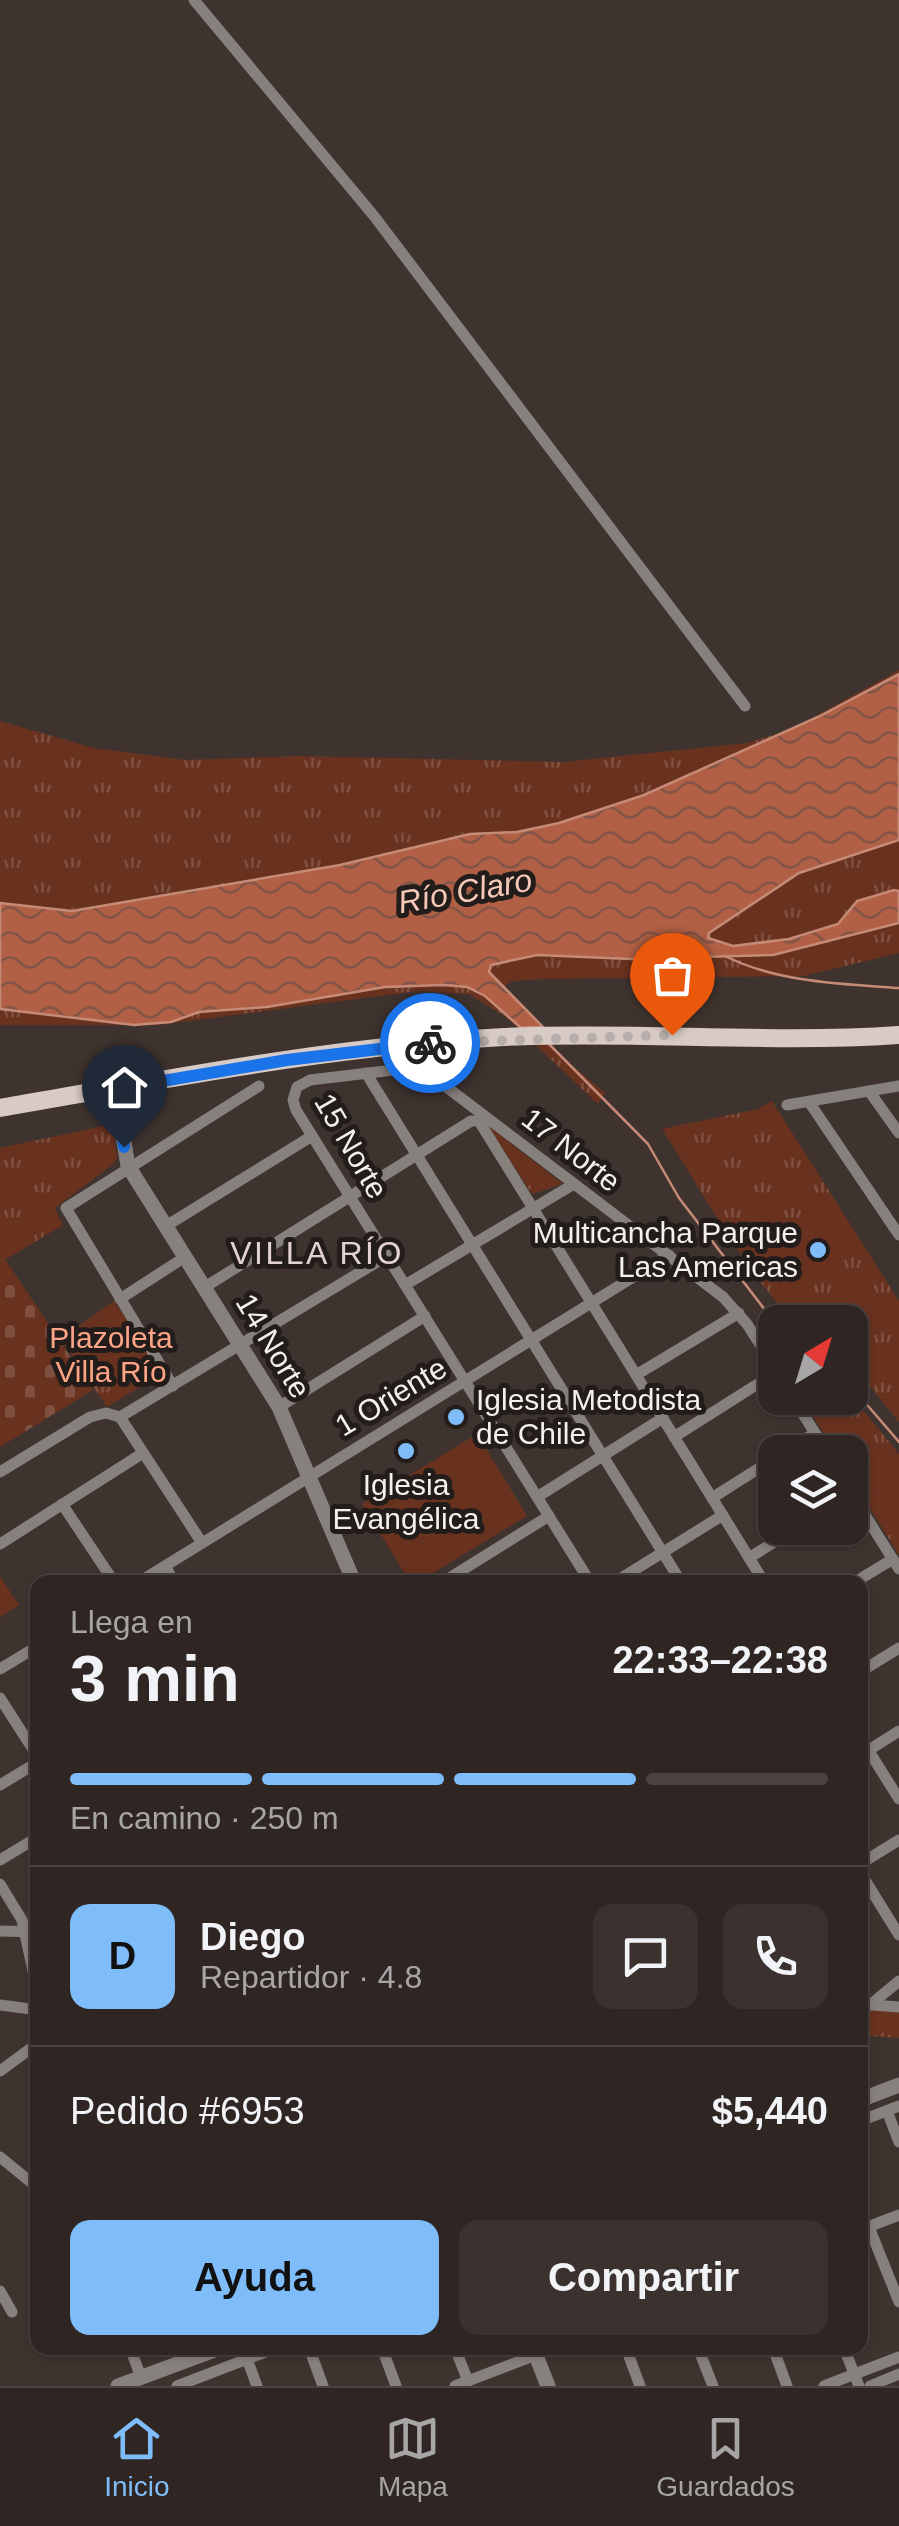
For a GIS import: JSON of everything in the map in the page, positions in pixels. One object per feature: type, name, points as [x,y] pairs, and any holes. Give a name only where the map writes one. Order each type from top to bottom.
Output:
[{"type":"main road","points":[[0,1108],[324,1055],[506,1037],[899,1035]]},
{"type":"street","points":[[194,0],[374,216],[745,706]]},
{"type":"street","name":"17 Norte","points":[[295,1090],[310,1080],[410,1069],[425,1072],[669,1255],[739,1313],[758,1343]]},
{"type":"street","points":[[366,1074],[676,1575]]},
{"type":"street","points":[[173,1386],[66,1208],[259,1086]]},
{"type":"street","points":[[787,1106],[899,1086]]},
{"type":"street","name":"14 Norte","points":[[115,1089],[128,1166],[279,1406],[351,1575]]},
{"type":"street","name":"15 Norte","points":[[295,1090],[294,1105],[312,1136],[548,1516],[580,1575]]},
{"type":"street","points":[[869,1091],[899,1133]]},
{"type":"street","points":[[809,1102],[899,1235]]},
{"type":"street","points":[[205,1286],[476,1120],[760,1575]]},
{"type":"street","points":[[166,1226],[312,1136]]},
{"type":"street","points":[[405,1285],[574,1184]]},
{"type":"street","name":"1 Oriente","points":[[151,1575],[669,1255]]},
{"type":"street","points":[[120,1299],[186,1256]]},
{"type":"street","points":[[120,1417],[387,1256]]},
{"type":"street","points":[[636,1374],[739,1313]]},
{"type":"street","points":[[279,1406],[425,1316]]},
{"type":"street","points":[[674,1437],[758,1381]]},
{"type":"street","points":[[0,1472],[90,1417],[106,1412],[120,1417],[202,1543]]},
{"type":"street","points":[[803,1415],[814,1433],[811,1435]]},
{"type":"street","points":[[536,1497],[663,1418]]},
{"type":"street","points":[[0,1544],[143,1454]]},
{"type":"street","points":[[712,1498],[758,1469]]},
{"type":"street","points":[[62,1504],[109,1575]]},
{"type":"street","points":[[456,1575],[548,1516]]},
{"type":"street","points":[[626,1575],[723,1516]]},
{"type":"street","points":[[868,1520],[896,1564],[868,1576]]},
{"type":"street","points":[[749,1558],[769,1545]]},
{"type":"street","points":[[166,1566],[169,1575]]},
{"type":"street","points":[[868,1667],[899,1648]]},
{"type":"street","points":[[0,1670],[30,1651]]},
{"type":"street","points":[[0,1698],[30,1746]]},
{"type":"street","points":[[899,1731],[868,1750],[899,1800]]},
{"type":"street","points":[[0,1786],[30,1765]]},
{"type":"street","points":[[868,1862],[899,1840]]},
{"type":"street","points":[[0,1860],[30,1842]]},
{"type":"street","points":[[868,1882],[899,1935]]},
{"type":"street","points":[[0,1884],[30,1929]]},
{"type":"street","points":[[0,1931],[30,1932]]},
{"type":"street","points":[[868,2002],[899,1981]]},
{"type":"street","points":[[868,2004],[899,2007]]},
{"type":"street","points":[[0,2005],[30,2009]]},
{"type":"street","points":[[0,2072],[30,2048]]},
{"type":"street","points":[[868,2097],[899,2085]]},
{"type":"street","points":[[868,2118],[893,2108],[899,2142]]},
{"type":"street","points":[[0,2157],[30,2175]]},
{"type":"street","points":[[868,2227],[899,2215]]},
{"type":"street","points":[[868,2236],[899,2302]]},
{"type":"street","points":[[2,2298],[12,2312]]},
{"type":"street","points":[[133,2355],[141,2377]]},
{"type":"street","points":[[118,2386],[201,2355]]},
{"type":"street","points":[[177,2386],[258,2355]]},
{"type":"street","points":[[312,2355],[323,2386]]},
{"type":"street","points":[[385,2355],[396,2386]]},
{"type":"street","points":[[456,2355],[460,2384],[525,2355]]},
{"type":"street","points":[[536,2355],[548,2386]]},
{"type":"street","points":[[629,2355],[640,2386]]},
{"type":"street","points":[[701,2355],[714,2386]]},
{"type":"street","points":[[776,2355],[787,2386]]},
{"type":"street","points":[[847,2355],[857,2380]]},
{"type":"street","points":[[824,2386],[857,2380],[899,2357]]},
{"type":"street","points":[[247,2359],[257,2386]]},
{"type":"street","points":[[870,2386],[899,2374]]},
{"type":"green space","points":[[899,670],[899,953],[804,976],[546,979],[513,981],[503,987],[557,1053],[605,1093],[598,1104],[506,1017],[469,994],[418,991],[159,1025],[0,1025],[0,721],[94,748],[185,760],[299,756],[563,762],[747,743],[792,729]]},
{"type":"green space","points":[[772,1101],[899,1301],[899,1422],[868,1384],[868,1305],[780,1305],[746,1261],[662,1129],[758,1109]]},
{"type":"green space","points":[[113,1124],[117,1159],[55,1208],[63,1225],[5,1260],[0,1252],[0,1148]]},
{"type":"green space","points":[[488,1126],[563,1184],[532,1194]]},
{"type":"green space","name":"Multicancha Parque Las Americas","points":[[828,1214],[843,1278],[808,1286],[793,1222]]},
{"type":"green space","points":[[0,1252],[93,1390],[0,1447]]},
{"type":"green space","name":"Plazoleta Villa Río","points":[[114,1301],[163,1373],[107,1407],[60,1339]]},
{"type":"green space","points":[[812,1415],[867,1415],[899,1454],[899,1555],[868,1505],[868,1435],[825,1435]]},
{"type":"green space","points":[[477,1434],[527,1516],[430,1575],[406,1575],[362,1504]]},
{"type":"green space","points":[[891,1462],[899,1475],[899,1510],[891,1515],[868,1477]]},
{"type":"green space","points":[[0,1576],[19,1605],[0,1617]]},
{"type":"green space","points":[[868,2009],[899,2012],[899,2038],[868,2036]]},
{"type":"water","name":"Río Claro","points":[[899,674],[899,840],[799,873],[709,933],[708,938],[733,946],[789,939],[838,924],[857,901],[894,890],[899,891],[899,923],[773,955],[631,959],[537,955],[491,965],[489,972],[542,1026],[521,1028],[485,996],[467,987],[444,985],[385,987],[267,1007],[199,1012],[171,1022],[134,1025],[0,1009],[0,903],[72,911],[340,865],[470,834],[517,832],[559,823],[644,795],[820,716]]},
{"type":"waterway","points":[[725,956],[787,976],[899,988]]},
{"type":"waterway","points":[[548,1043],[648,1144],[679,1198],[761,1305]]},
{"type":"waterway","points":[[868,1406],[899,1442]]},
{"type":"way so far","points":[[430,1043],[585,1034],[672,1035]]},
{"type":"place","name":"Multicancha Parque Las Americas","points":[[818,1250]]},
{"type":"place","name":"Iglesia Metodista de Chile","points":[[456,1417]]},
{"type":"place","name":"Iglesia Evangélica","points":[[406,1451]]},
{"type":"district","name":"VILLA RÍO","points":[[317,1253]]},
{"type":"route","points":[[124,1147],[115,1089],[287,1060],[430,1043]]}]
